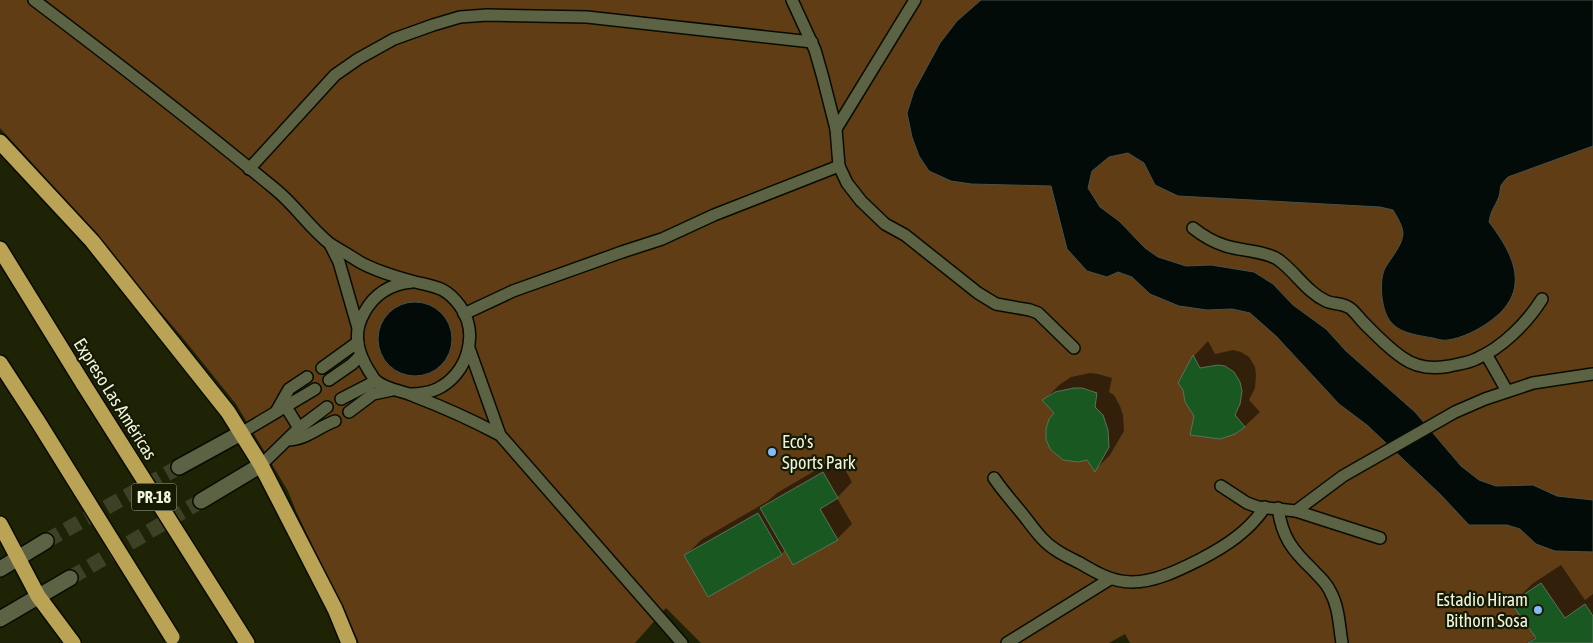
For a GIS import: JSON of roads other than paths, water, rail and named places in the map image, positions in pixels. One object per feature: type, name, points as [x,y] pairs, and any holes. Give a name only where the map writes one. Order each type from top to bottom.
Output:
[{"type":"highway","points":[[0,142],[92,241],[228,412],[261,464],[335,609],[349,643]]},
{"type":"highway","name":"Expreso Las Américas","points":[[0,249],[84,386],[247,643]]},
{"type":"highway","points":[[0,363],[173,640]]},
{"type":"highway","points":[[0,524],[38,596],[72,643]]},
{"type":"street","points":[[180,467],[241,433]]},
{"type":"street","points":[[200,500],[261,464]]},
{"type":"street","points":[[0,569],[46,541]]},
{"type":"street","points":[[0,620],[70,578]]},
{"type":"lane","points":[[34,0],[122,66],[277,191],[329,242],[361,262],[383,272],[430,284],[453,298],[464,314],[470,334],[469,348],[462,366],[449,382],[437,389],[411,394]]},
{"type":"lane","points":[[792,0],[812,42],[823,78],[836,129],[839,166],[847,183],[861,202],[884,224],[905,235],[978,293],[996,304],[1038,313],[1074,348]]},
{"type":"lane","points":[[836,129],[915,0]]},
{"type":"lane","points":[[250,169],[317,94],[358,59],[394,39],[460,17],[487,14],[587,17],[812,42]]},
{"type":"lane","points":[[464,314],[513,291],[662,239],[714,215],[839,166]]},
{"type":"lane","points":[[1193,228],[1207,239],[1279,260],[1310,290],[1325,301],[1348,307],[1386,345],[1413,364],[1440,368],[1475,360],[1503,342],[1524,322],[1542,299]]},
{"type":"lane","points":[[329,242],[339,262],[358,329],[360,356],[376,381],[392,390],[411,394],[467,418],[500,435],[682,643]]},
{"type":"lane","points":[[358,329],[366,310],[379,294],[390,287],[403,283],[417,282]]},
{"type":"lane","points":[[322,368],[358,342]]},
{"type":"lane","points":[[469,348],[500,435]]},
{"type":"lane","points":[[1486,354],[1507,391]]},
{"type":"lane","points":[[329,380],[360,356]]},
{"type":"lane","points":[[1296,511],[1331,484],[1454,412],[1533,383],[1593,374]]},
{"type":"lane","points":[[281,410],[289,389],[307,377]]},
{"type":"lane","points":[[341,399],[376,381]]},
{"type":"lane","points":[[241,433],[315,389]]},
{"type":"lane","points":[[350,412],[373,394],[392,390]]},
{"type":"lane","points":[[261,464],[300,428],[327,408]]},
{"type":"lane","points":[[281,410],[300,428]]},
{"type":"lane","points":[[287,440],[296,440],[306,436],[335,420]]},
{"type":"lane","points":[[994,478],[1003,492],[1055,550],[1110,579],[1134,582],[1164,575],[1190,565],[1218,550],[1238,537],[1258,518],[1266,507]]},
{"type":"lane","points":[[1220,486],[1247,503],[1258,507],[1296,511],[1380,538]]},
{"type":"lane","points":[[1278,508],[1280,523],[1294,552],[1324,581],[1330,591],[1337,606],[1342,643]]},
{"type":"lane","points":[[1007,643],[1110,579]]},
{"type":"tunnel","points":[[46,541],[179,467]]},
{"type":"tunnel","points":[[70,578],[201,501]]},
{"type":"place","name":"Eco's Sports Park","points":[[772,452]]},
{"type":"place","name":"Estadio Hiram Bithorn Sosa","points":[[1538,610]]}]
